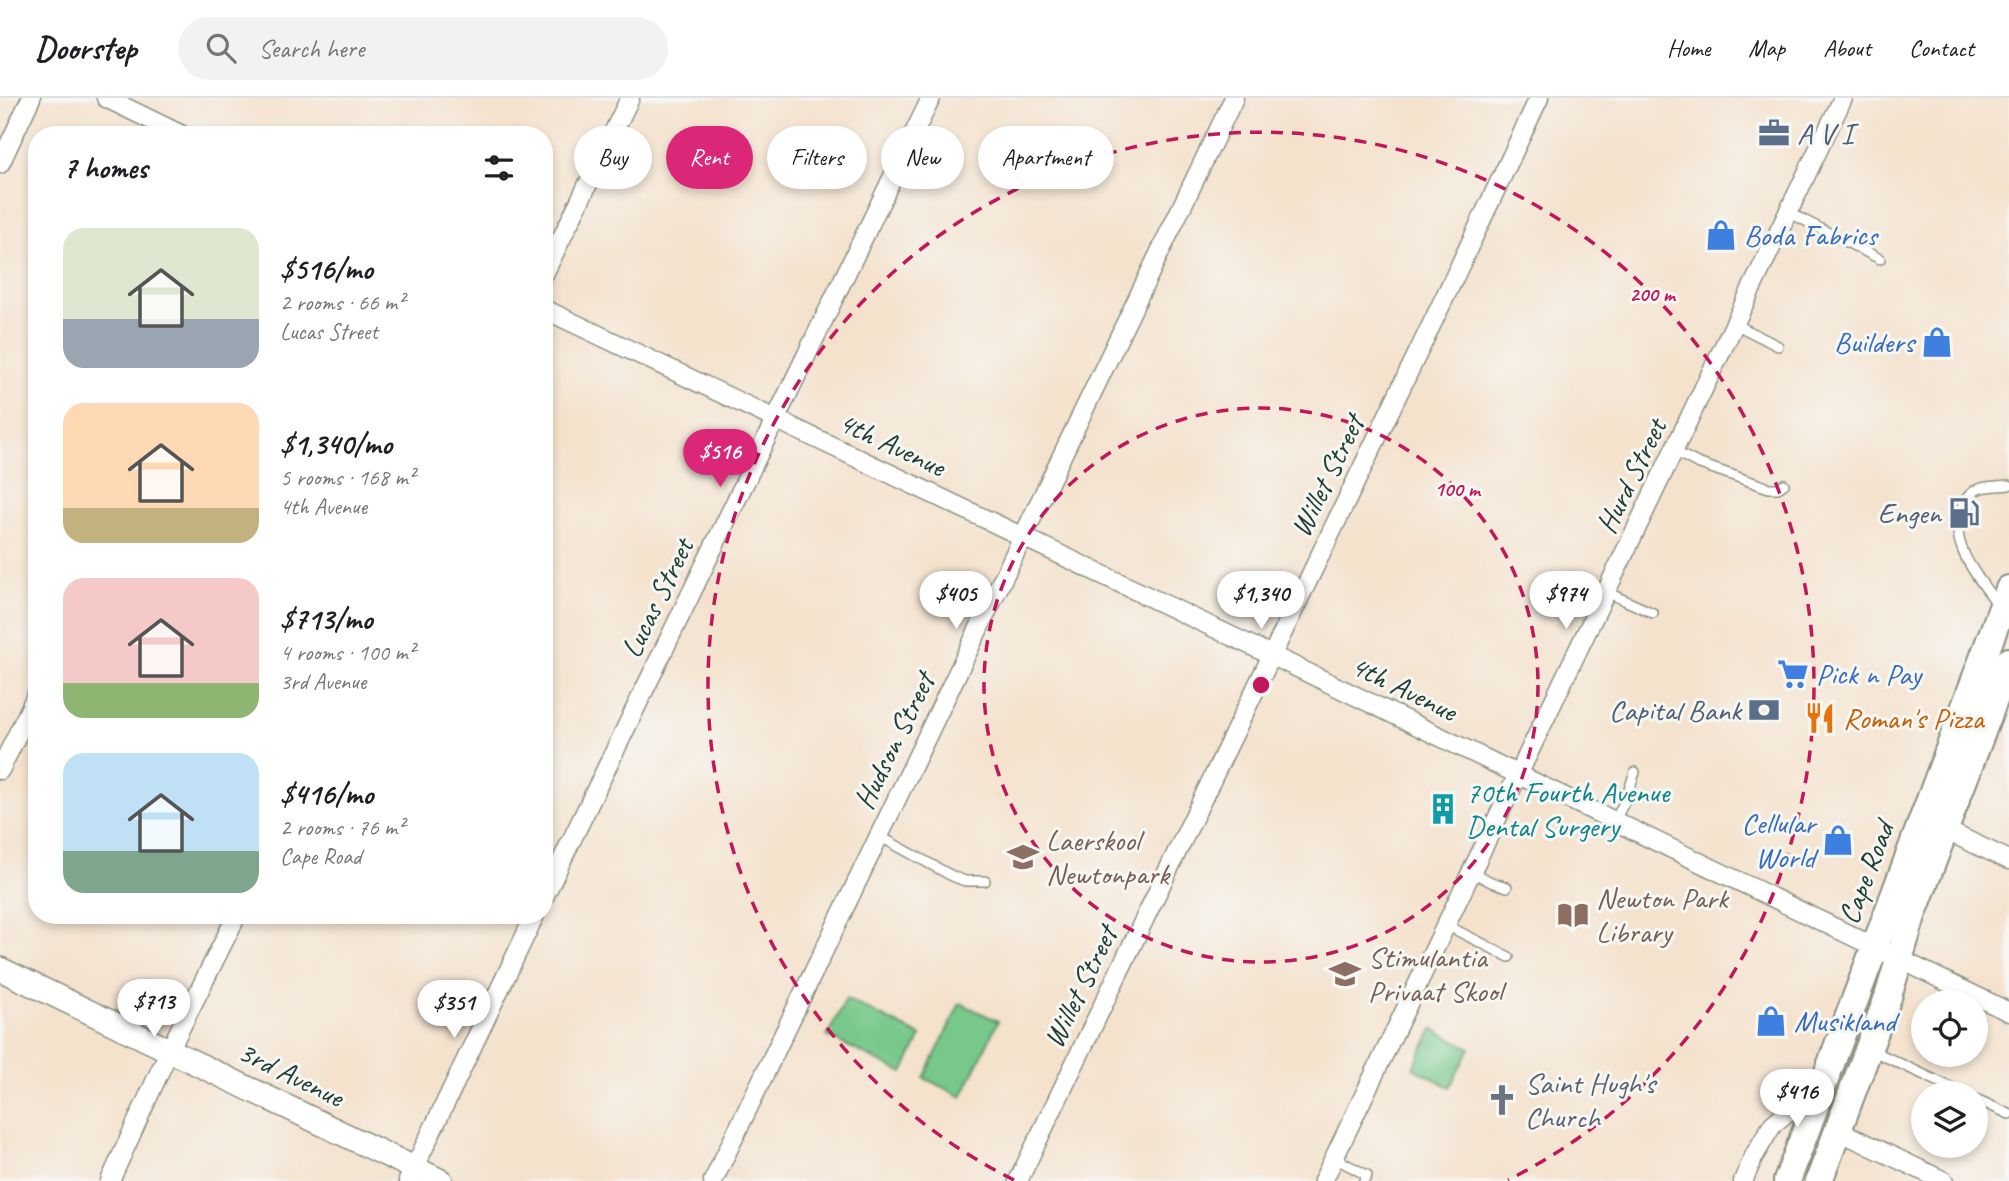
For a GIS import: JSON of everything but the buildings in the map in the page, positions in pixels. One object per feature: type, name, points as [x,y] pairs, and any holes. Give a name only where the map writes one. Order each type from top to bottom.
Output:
[{"type":"main road","name":"Cape Road","points":[[1787,1181],[2005,599]]},
{"type":"main road","name":"Cape Road","points":[[1819,1181],[1870,1049],[1912,916],[2009,661]]},
{"type":"street","points":[[0,164],[31,98]]},
{"type":"street","points":[[106,98],[164,126]]},
{"type":"street","points":[[553,256],[630,98]]},
{"type":"street","name":"Lucas Street","points":[[553,878],[932,98]]},
{"type":"street","name":"Hudson Street","points":[[713,1181],[1234,98]]},
{"type":"street","name":"Willet Street","points":[[1018,1181],[1539,98]]},
{"type":"street","name":"Hurd Street","points":[[1323,1181],[1843,98]]},
{"type":"street","name":"4th Avenue","points":[[553,313],[1272,655],[2009,1012]]},
{"type":"street","points":[[0,770],[28,712]]},
{"type":"street","points":[[1945,830],[2009,860]]},
{"type":"street","points":[[110,1181],[169,1051],[232,924]]},
{"type":"street","points":[[411,1175],[531,924]]},
{"type":"street","name":"3rd Avenue","points":[[0,969],[169,1051],[411,1175],[441,1181]]},
{"type":"street","points":[[1742,1181],[1773,1124],[1821,1090]]},
{"type":"street","points":[[1839,1131],[1944,1181]]},
{"type":"lane","points":[[1788,212],[1880,260]]},
{"type":"lane","points":[[1735,324],[1778,346]]},
{"type":"lane","points":[[1674,451],[1697,463],[1757,485],[1778,488],[1784,484]]},
{"type":"lane","points":[[2005,599],[1966,557],[1956,529],[1960,511],[1970,494],[1980,488],[2009,485]]},
{"type":"lane","points":[[1606,592],[1653,613]]},
{"type":"lane","points":[[1615,821],[1635,772]]},
{"type":"lane","points":[[879,836],[952,876],[965,881],[985,881]]},
{"type":"lane","points":[[1472,872],[1507,887]]},
{"type":"lane","points":[[1446,925],[1509,957]]},
{"type":"lane","points":[[1870,1049],[1938,1081]]},
{"type":"lane","points":[[1988,1104],[2009,1114]]},
{"type":"lane","points":[[1334,1158],[1367,1175],[1364,1181]]},
{"type":"green space","points":[[846,999],[921,1036],[903,1073],[827,1036]]},
{"type":"green space","points":[[960,1003],[998,1021],[962,1097],[924,1078]]},
{"type":"green space","points":[[1433,1029],[1470,1048],[1450,1087],[1413,1068]]},
{"type":"place","name":"A V I","points":[[1774,133]]},
{"type":"place","name":"Boda Fabrics","points":[[1721,235]]},
{"type":"place","name":"Builders","points":[[1937,342]]},
{"type":"place","name":"Engen","points":[[1964,513]]},
{"type":"place","name":"Pick n Pay","points":[[1793,674]]},
{"type":"place","name":"Capital Bank","points":[[1764,710]]},
{"type":"place","name":"Roman's Pizza","points":[[1820,718]]},
{"type":"place","name":"70th Fourth Avenue Dental Surgery","points":[[1443,809]]},
{"type":"place","name":"Cellular World","points":[[1838,840]]},
{"type":"place","name":"Laerskool Newtonpark","points":[[1023,857]]},
{"type":"place","name":"Newton Park Library","points":[[1573,915]]},
{"type":"place","name":"Stimulantia Privaat Skool","points":[[1345,974]]},
{"type":"place","name":"Musikland","points":[[1771,1021]]},
{"type":"place","name":"Saint Hugh's Church","points":[[1502,1100]]}]
